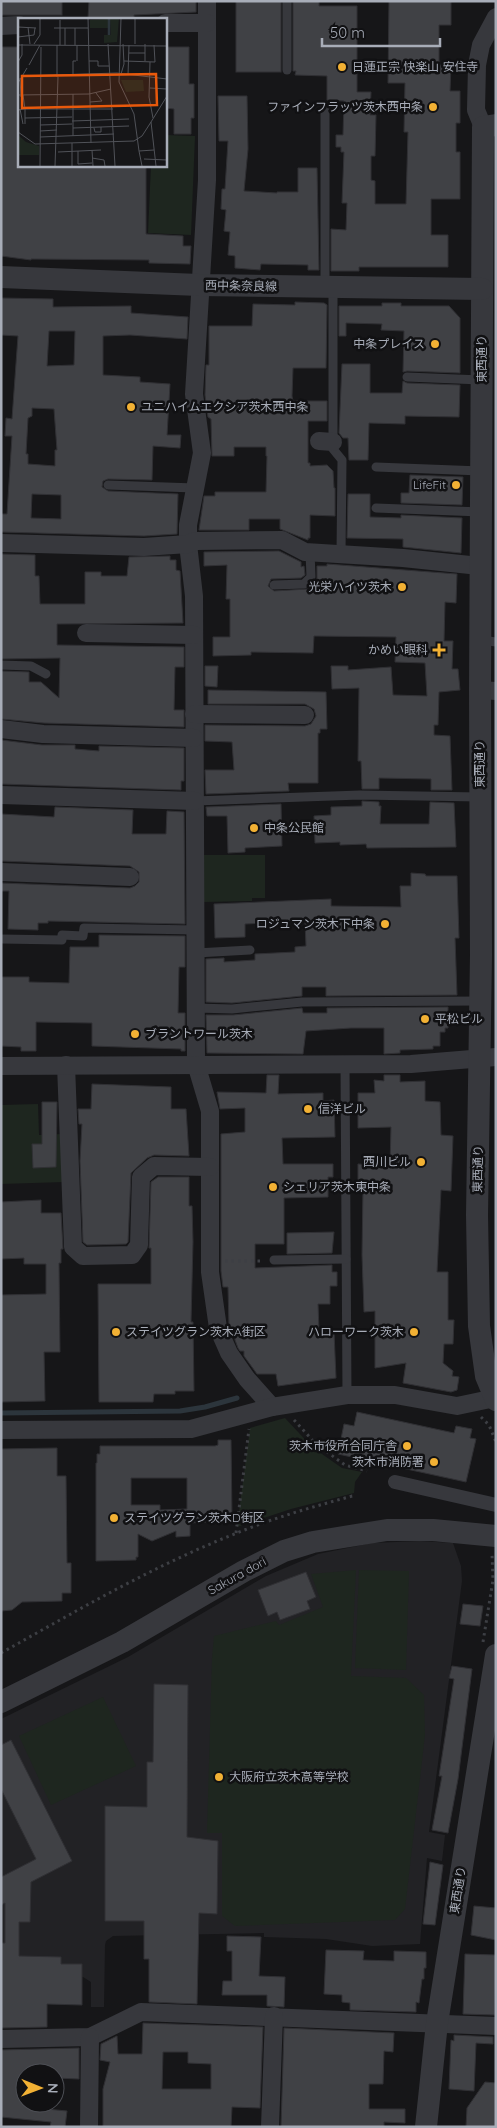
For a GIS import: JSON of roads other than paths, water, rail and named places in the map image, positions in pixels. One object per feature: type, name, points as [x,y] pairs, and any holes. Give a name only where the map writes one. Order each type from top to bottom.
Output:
[{"type":"street","points":[[207,1],[207,180],[194,394],[202,453],[188,525],[188,544],[194,596],[196,1064],[210,1111],[211,1261],[218,1328],[234,1360],[247,1379],[272,1408]]},
{"type":"street","points":[[166,23],[207,22]]},
{"type":"street","points":[[489,126],[476,110],[477,65],[481,45],[495,24]]},
{"type":"street","points":[[1,26],[18,25]]},
{"type":"street","name":"東西通り","points":[[489,126],[489,293],[482,380],[481,512],[488,641],[488,690],[484,959],[480,1001],[487,1058],[477,1215],[479,1326],[491,1401]]},
{"type":"street","name":"西中条奈良線","points":[[1,277],[489,293]]},
{"type":"street","points":[[1,543],[144,547],[188,544],[196,541],[282,540],[305,552],[482,557]]},
{"type":"street","points":[[86,633],[194,635]]},
{"type":"street","points":[[194,714],[305,715]]},
{"type":"street","points":[[1,729],[43,734],[194,738]]},
{"type":"street","points":[[1,795],[195,801]]},
{"type":"street","points":[[1,872],[130,877]]},
{"type":"street","points":[[1,1066],[411,1064],[487,1058]]},
{"type":"street","points":[[66,1065],[73,1247],[83,1256],[132,1255],[139,1245],[141,1177],[154,1166],[210,1167]]},
{"type":"street","points":[[1,1430],[191,1429],[272,1408],[347,1395],[395,1395],[457,1406],[491,1401]]},
{"type":"street","points":[[395,1482],[496,1505]]},
{"type":"street","name":"Sakura dori","points":[[1,1702],[122,1642],[244,1571],[284,1551],[313,1542],[387,1530],[433,1530],[494,1550]]},
{"type":"street","name":"東西通り","points":[[426,2127],[437,2023],[493,1687],[496,1655]]},
{"type":"street","points":[[1,2039],[90,2038],[141,2012],[496,2026]]},
{"type":"street","points":[[270,2127],[274,2016]]},
{"type":"street","points":[[89,2127],[90,2038]]},
{"type":"lane","points":[[287,1],[287,70]]},
{"type":"lane","points":[[325,106],[329,287],[326,442],[342,460],[341,554]]},
{"type":"lane","points":[[407,377],[482,380]]},
{"type":"lane","points":[[376,467],[482,471]]},
{"type":"lane","points":[[108,485],[195,488]]},
{"type":"lane","points":[[376,508],[481,512]]},
{"type":"lane","points":[[274,585],[304,584],[311,577],[310,552]]},
{"type":"lane","points":[[1,665],[31,666],[46,674]]},
{"type":"lane","points":[[195,801],[360,795],[485,801]]},
{"type":"lane","points":[[1,939],[62,940],[62,935],[83,936],[84,928],[196,930]]},
{"type":"lane","points":[[196,952],[250,950]]},
{"type":"lane","points":[[196,1008],[232,1009],[302,1002],[480,1001]]},
{"type":"lane","points":[[345,1064],[347,1395]]},
{"type":"lane","points":[[274,1260],[346,1259]]},
{"type":"waterway","points":[[1,1413],[180,1411],[205,1407],[237,1398]]},
{"type":"place","name":"日蓮正宗 快楽山 安住寺","points":[[342,67]]},
{"type":"place","name":"ファインフラッツ茨木西中条","points":[[433,107]]},
{"type":"place","name":"中条プレイス","points":[[435,344]]},
{"type":"place","name":"ユニハイムエクシア茨木西中条","points":[[131,407]]},
{"type":"place","name":"LifeFit","points":[[456,485]]},
{"type":"place","name":"光栄ハイツ茨木","points":[[402,587]]},
{"type":"place","name":"かめい眼科","points":[[439,650]]},
{"type":"place","name":"中条公民館","points":[[254,828]]},
{"type":"place","name":"ロジュマン茨木下中条","points":[[385,924]]},
{"type":"place","name":"平松ビル","points":[[425,1019]]},
{"type":"place","name":"ブラントワール茨木","points":[[135,1034]]},
{"type":"place","name":"信洋ビル","points":[[308,1109]]},
{"type":"place","name":"西川ビル","points":[[421,1162]]},
{"type":"place","name":"シェリア茨木東中条","points":[[273,1187]]},
{"type":"place","name":"ステイツグラン茨木A街区","points":[[116,1332]]},
{"type":"place","name":"ハローワーク茨木","points":[[414,1332]]},
{"type":"place","name":"茨木市役所合同庁舎","points":[[407,1446]]},
{"type":"place","name":"茨木市消防署","points":[[434,1462]]},
{"type":"place","name":"ステイツグラン茨木D街区","points":[[114,1518]]},
{"type":"place","name":"大阪府立茨木高等学校","points":[[219,1777]]}]
